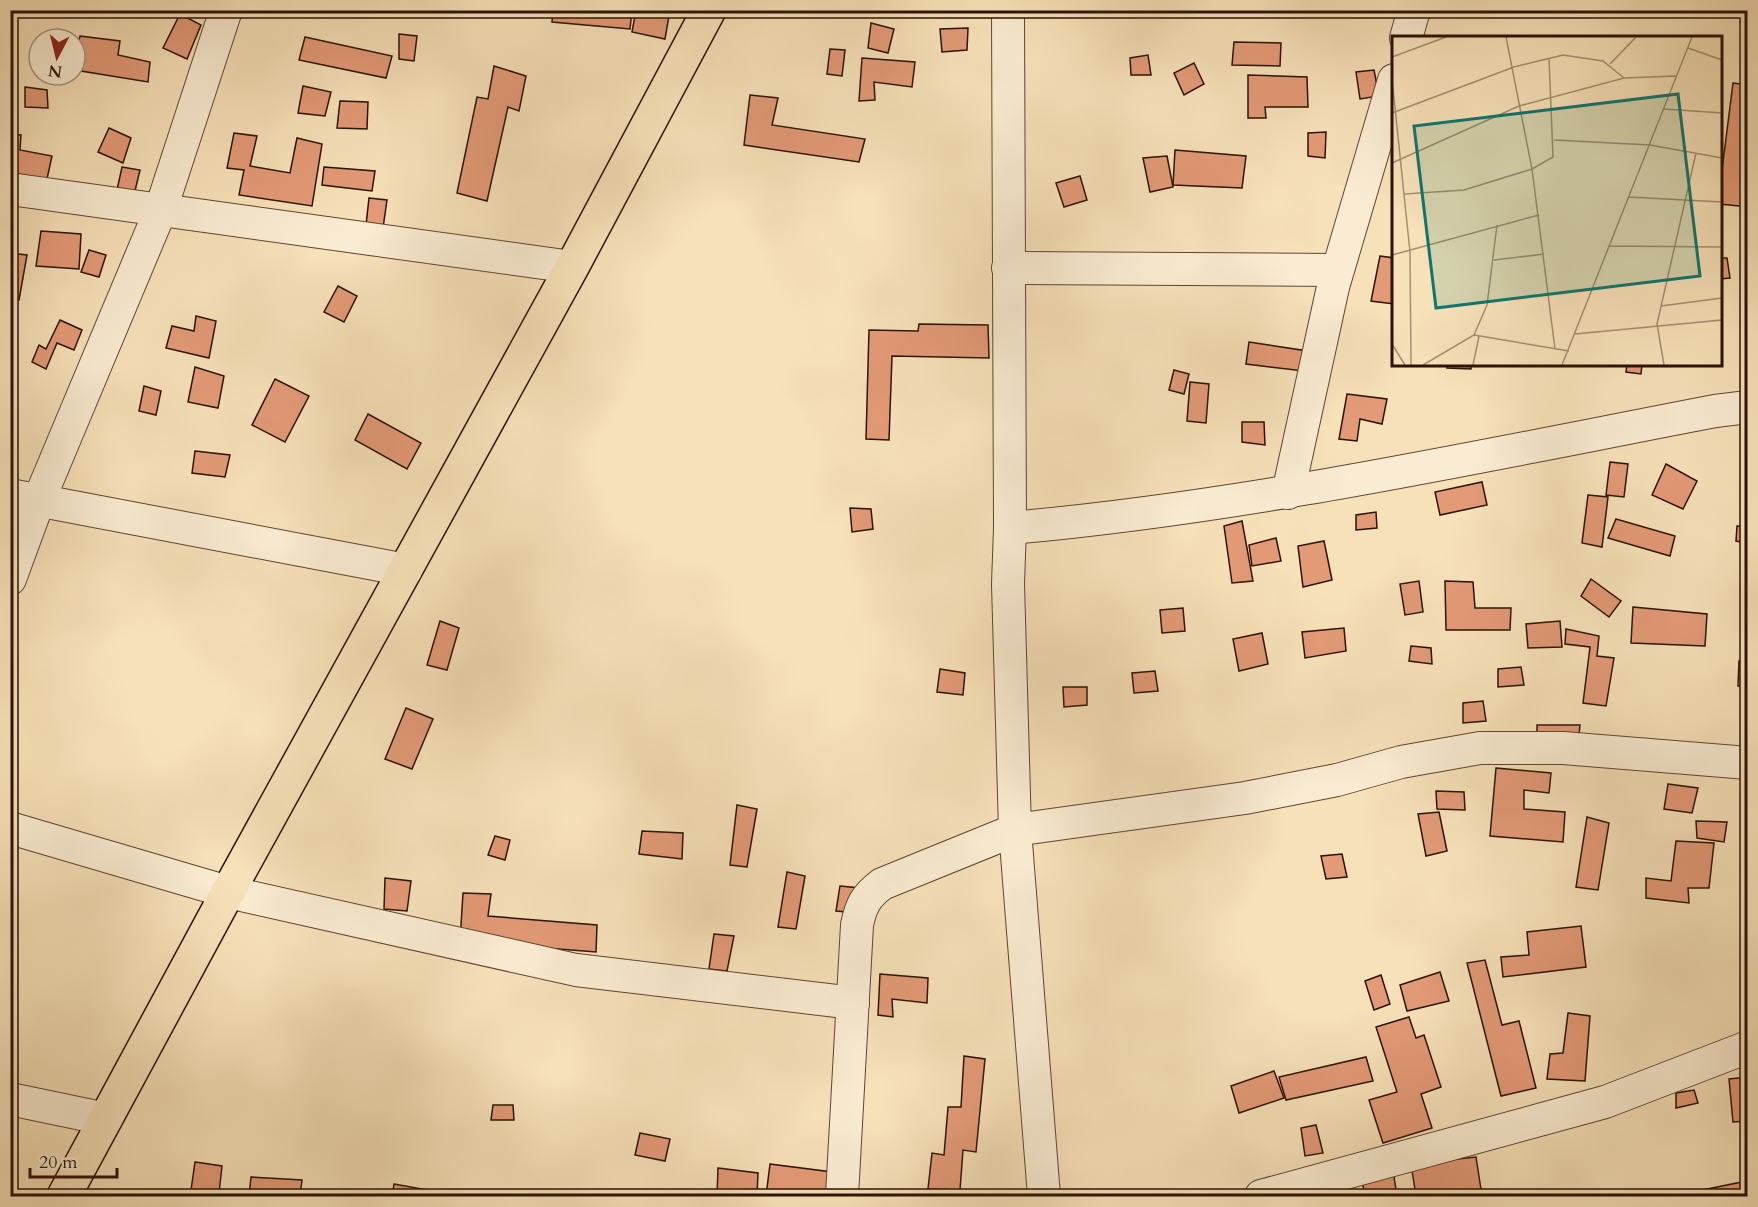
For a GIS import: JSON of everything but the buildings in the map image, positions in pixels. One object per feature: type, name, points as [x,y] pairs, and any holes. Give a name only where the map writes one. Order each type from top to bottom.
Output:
[{"type":"highway","points":[[64,1197],[228,892],[572,267],[709,10]]},
{"type":"street","points":[[10,579],[25,497],[161,208],[226,10]]},
{"type":"street","points":[[1008,10],[1010,528],[1008,584],[1015,830],[1044,1197]]},
{"type":"street","points":[[1407,36],[1414,10]]},
{"type":"street","points":[[1288,493],[1337,270],[1392,87]]},
{"type":"street","points":[[10,189],[161,208],[572,267]]},
{"type":"street","points":[[1008,268],[1337,270]]},
{"type":"street","points":[[1010,528],[1079,522],[1288,493],[1748,407]]},
{"type":"street","points":[[25,497],[406,570]]},
{"type":"street","points":[[842,1197],[857,924],[860,907],[868,894],[882,884],[1015,830],[1245,798],[1337,780],[1401,762],[1480,748],[1563,748],[1748,763]]},
{"type":"street","points":[[10,828],[228,892],[576,970],[853,1003]]},
{"type":"street","points":[[1261,1197],[1605,1102],[1748,1047]]},
{"type":"street","points":[[10,1099],[105,1119]]}]
